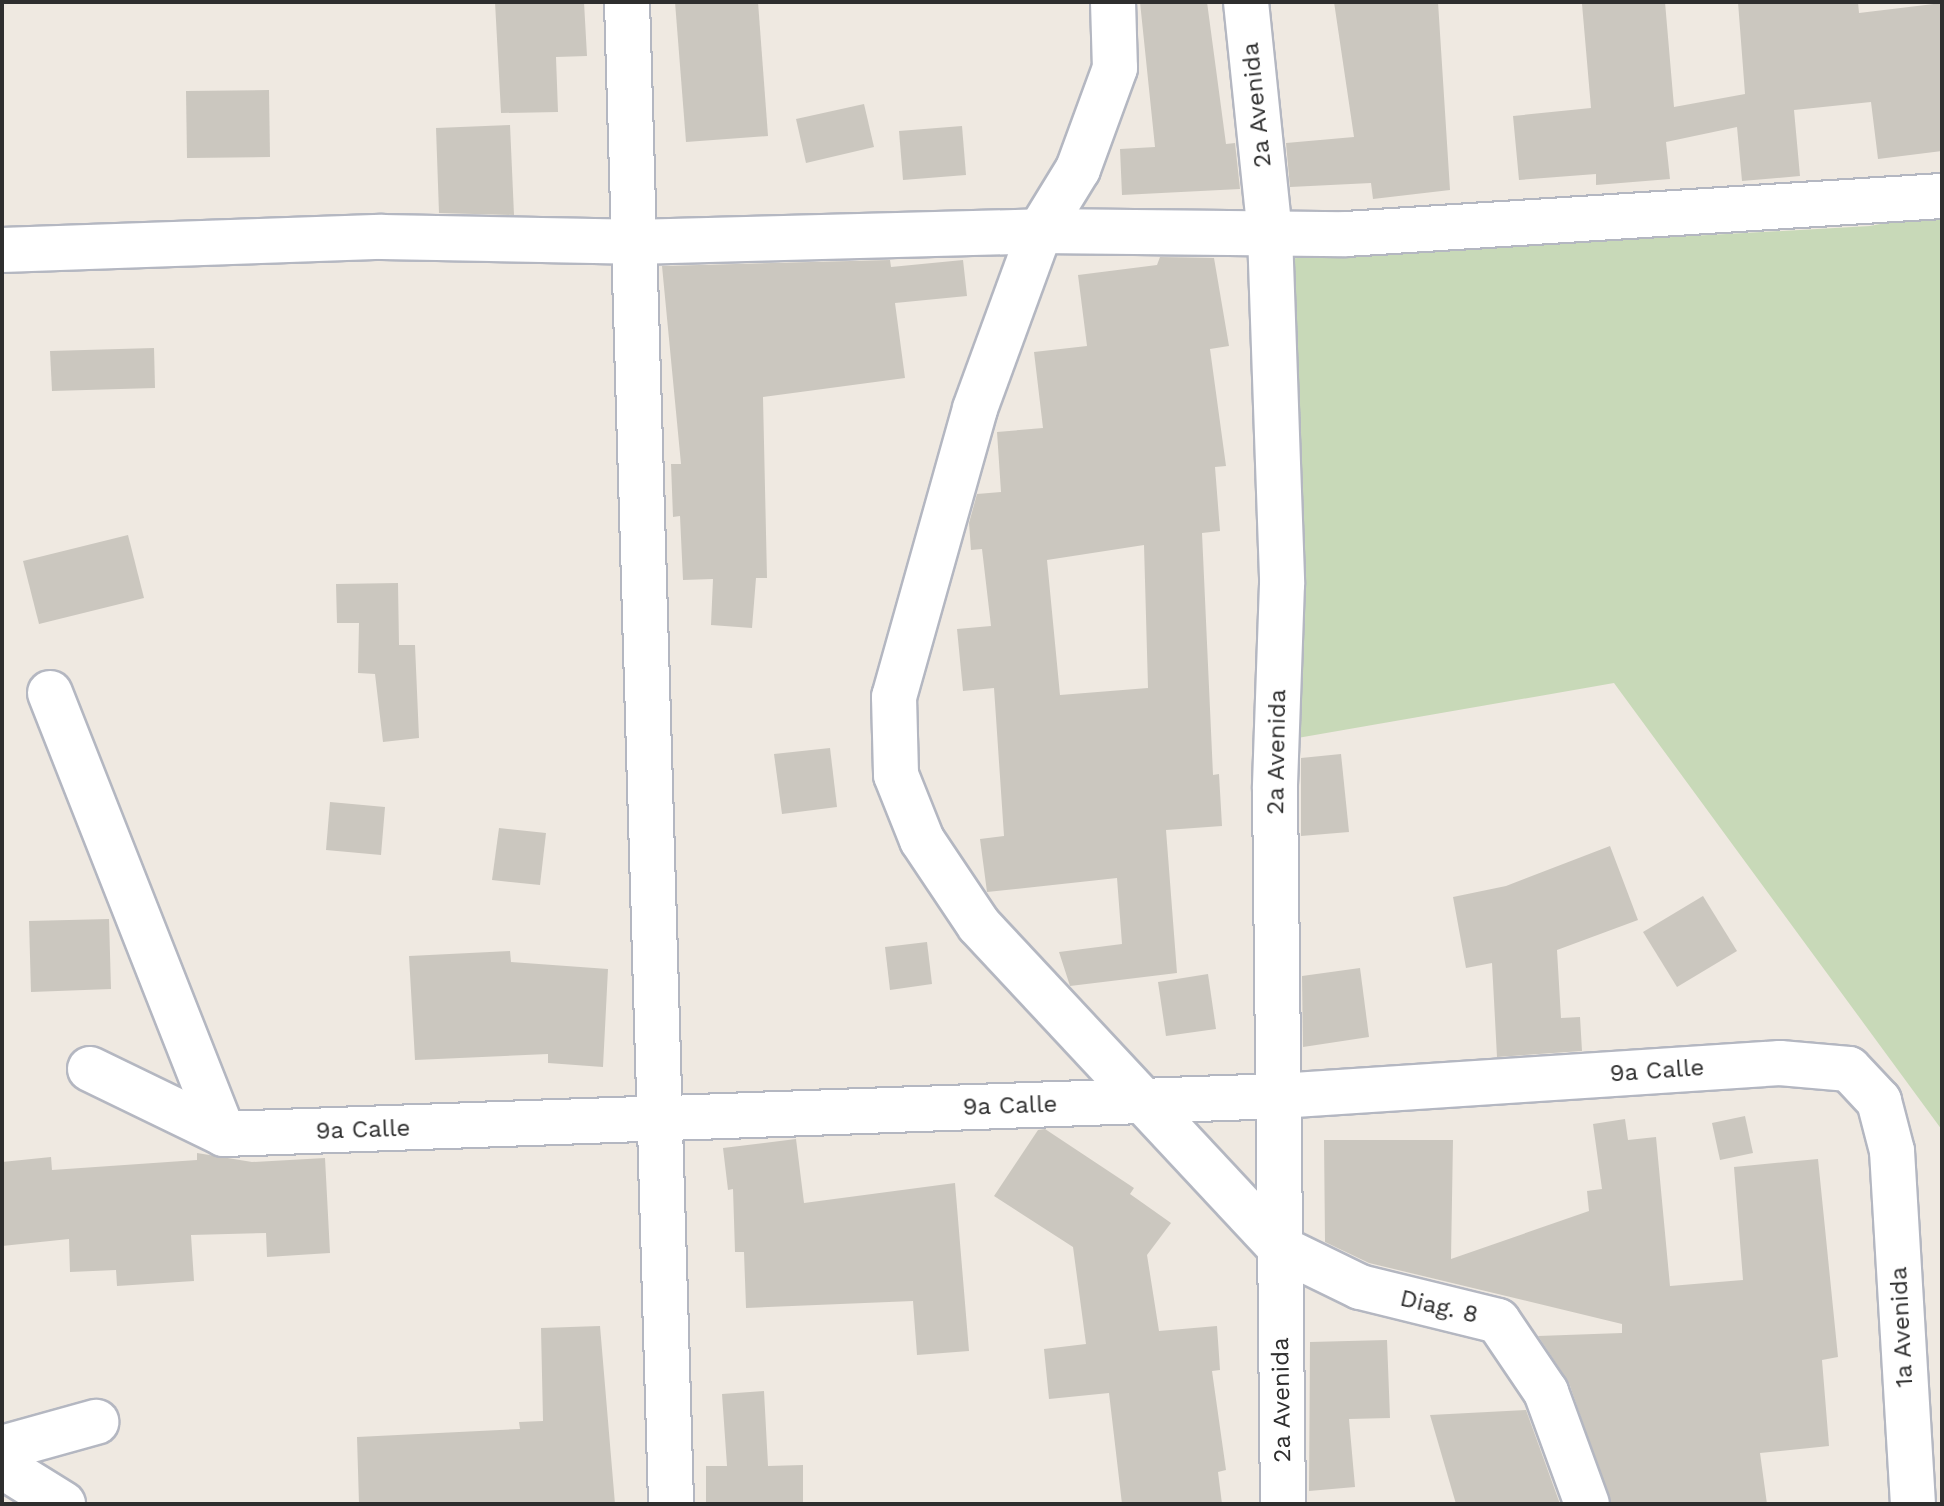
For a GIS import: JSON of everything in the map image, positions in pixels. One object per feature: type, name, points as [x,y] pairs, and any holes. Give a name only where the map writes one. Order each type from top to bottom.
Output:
[{"type":"street","points":[[627,2],[665,1120],[671,1504]]},
{"type":"street","points":[[1113,2],[1115,68],[1078,169],[1040,231],[975,409],[894,697],[896,775],[922,840],[979,925],[1139,1101],[1280,1248]]},
{"type":"street","name":"2a Avenida","points":[[1246,2],[1270,234],[1282,584],[1275,789],[1283,1504]]},
{"type":"street","points":[[2,250],[382,237],[633,242],[1040,231],[1270,234],[1542,225],[1942,196]]},
{"type":"street","points":[[50,693],[224,1134]]},
{"type":"street","name":"9a Calle","points":[[90,1069],[224,1134],[1279,1096],[1780,1063],[1849,1069],[1879,1101],[1892,1151]]},
{"type":"street","name":"1a Avenida","points":[[1892,1151],[1913,1504]]},
{"type":"street","name":"Diag. 8","points":[[1280,1248],[1360,1287],[1498,1321],[1546,1392],[1587,1504]]},
{"type":"street","points":[[2,1448],[96,1422]]},
{"type":"street","points":[[2,1466],[63,1504]]},
{"type":"green space","points":[[1942,212],[1942,1130],[1614,683],[1286,740],[1280,259],[1870,226]]},
{"type":"building","points":[[495,2],[584,2],[587,56],[556,57],[558,112],[501,113]]},
{"type":"building","points":[[675,2],[758,2],[768,136],[686,142]]},
{"type":"building","points":[[1140,2],[1207,2],[1226,144],[1235,143],[1240,189],[1122,195],[1120,149],[1155,147]]},
{"type":"building","points":[[1334,2],[1438,2],[1450,190],[1373,199],[1371,183],[1290,187],[1286,143],[1354,137]]},
{"type":"building","points":[[1665,2],[1674,107],[1745,94],[1738,2],[1858,2],[1859,13],[1942,3],[1942,151],[1878,159],[1871,102],[1794,110],[1800,176],[1742,181],[1737,127],[1666,142],[1670,179],[1596,185],[1596,174],[1519,180],[1513,116],[1591,108],[1582,4]]},
{"type":"building","points":[[269,90],[270,157],[187,158],[186,91]]},
{"type":"building","points":[[864,104],[874,147],[806,163],[796,119]]},
{"type":"building","points":[[510,125],[514,215],[439,213],[436,128]]},
{"type":"building","points":[[962,126],[966,175],[903,180],[899,131]]},
{"type":"building","points":[[1160,257],[1214,258],[1229,346],[1210,349],[1226,466],[1215,467],[1220,531],[1202,533],[1213,775],[1219,774],[1222,826],[1166,830],[1177,973],[1070,986],[1059,952],[1122,944],[1117,878],[987,892],[980,839],[1004,836],[994,688],[963,691],[957,629],[991,626],[982,549],[971,550],[969,523],[977,494],[1001,492],[997,432],[1043,428],[1034,352],[1087,346],[1078,275],[1157,265]],"holes":[[[1144,545],[1148,688],[1060,695],[1047,560]]]},
{"type":"building","points":[[890,260],[891,267],[963,260],[967,296],[895,303],[905,378],[763,397],[767,578],[756,578],[752,628],[711,625],[713,579],[683,580],[680,516],[673,517],[671,464],[681,464],[662,266]]},
{"type":"building","points":[[154,348],[155,388],[52,391],[50,351]]},
{"type":"building","points":[[128,535],[144,598],[39,624],[23,561]]},
{"type":"building","points":[[398,583],[399,645],[415,645],[419,738],[383,742],[375,674],[358,673],[359,623],[337,623],[336,584]]},
{"type":"building","points":[[830,748],[837,807],[782,814],[774,754]]},
{"type":"building","points":[[1341,754],[1349,832],[1301,836],[1301,758]]},
{"type":"building","points":[[330,802],[385,807],[381,855],[326,850]]},
{"type":"building","points":[[499,828],[546,833],[540,885],[492,880]]},
{"type":"building","points":[[1610,846],[1638,920],[1557,950],[1561,1018],[1580,1017],[1582,1051],[1497,1057],[1492,963],[1466,968],[1453,897],[1506,886]]},
{"type":"building","points":[[1703,896],[1737,951],[1677,987],[1643,932]]},
{"type":"building","points":[[109,919],[111,989],[31,992],[29,921]]},
{"type":"building","points":[[927,942],[932,984],[890,990],[885,947]]},
{"type":"building","points":[[510,951],[511,962],[608,969],[603,1067],[548,1063],[548,1054],[415,1060],[409,956]]},
{"type":"building","points":[[1360,968],[1369,1037],[1303,1047],[1302,976]]},
{"type":"building","points":[[1208,974],[1216,1029],[1166,1036],[1158,982]]},
{"type":"building","points":[[1745,1116],[1753,1153],[1720,1160],[1712,1123]]},
{"type":"building","points":[[1625,1119],[1628,1140],[1656,1137],[1670,1286],[1743,1280],[1734,1167],[1818,1159],[1838,1357],[1822,1360],[1829,1446],[1760,1453],[1767,1504],[1611,1504],[1569,1383],[1538,1336],[1622,1333],[1622,1324],[1369,1263],[1325,1242],[1324,1140],[1453,1140],[1451,1259],[1589,1211],[1587,1191],[1602,1189],[1593,1124]]},
{"type":"building","points":[[1045,1129],[1134,1188],[1130,1194],[1171,1223],[1147,1255],[1159,1331],[1217,1326],[1220,1370],[1212,1371],[1226,1470],[1218,1472],[1222,1504],[1122,1504],[1109,1393],[1049,1399],[1044,1349],[1086,1344],[1073,1247],[994,1196],[1038,1130]]},
{"type":"building","points":[[796,1139],[804,1203],[955,1183],[969,1351],[917,1355],[913,1301],[746,1308],[744,1252],[735,1252],[733,1189],[728,1190],[723,1148]]},
{"type":"building","points":[[197,1153],[252,1162],[325,1158],[330,1253],[267,1257],[266,1233],[191,1235],[194,1281],[117,1286],[116,1270],[70,1272],[69,1239],[2,1246],[2,1162],[51,1157],[52,1170],[197,1160]]},
{"type":"building","points":[[600,1326],[615,1504],[359,1504],[357,1437],[520,1429],[519,1422],[543,1421],[541,1328]]},
{"type":"building","points":[[1387,1340],[1390,1418],[1349,1419],[1355,1487],[1309,1491],[1310,1342]]},
{"type":"building","points":[[764,1391],[768,1466],[803,1465],[803,1504],[706,1504],[706,1466],[727,1466],[722,1394]]},
{"type":"building","points":[[1526,1410],[1560,1504],[1456,1504],[1430,1415]]}]
